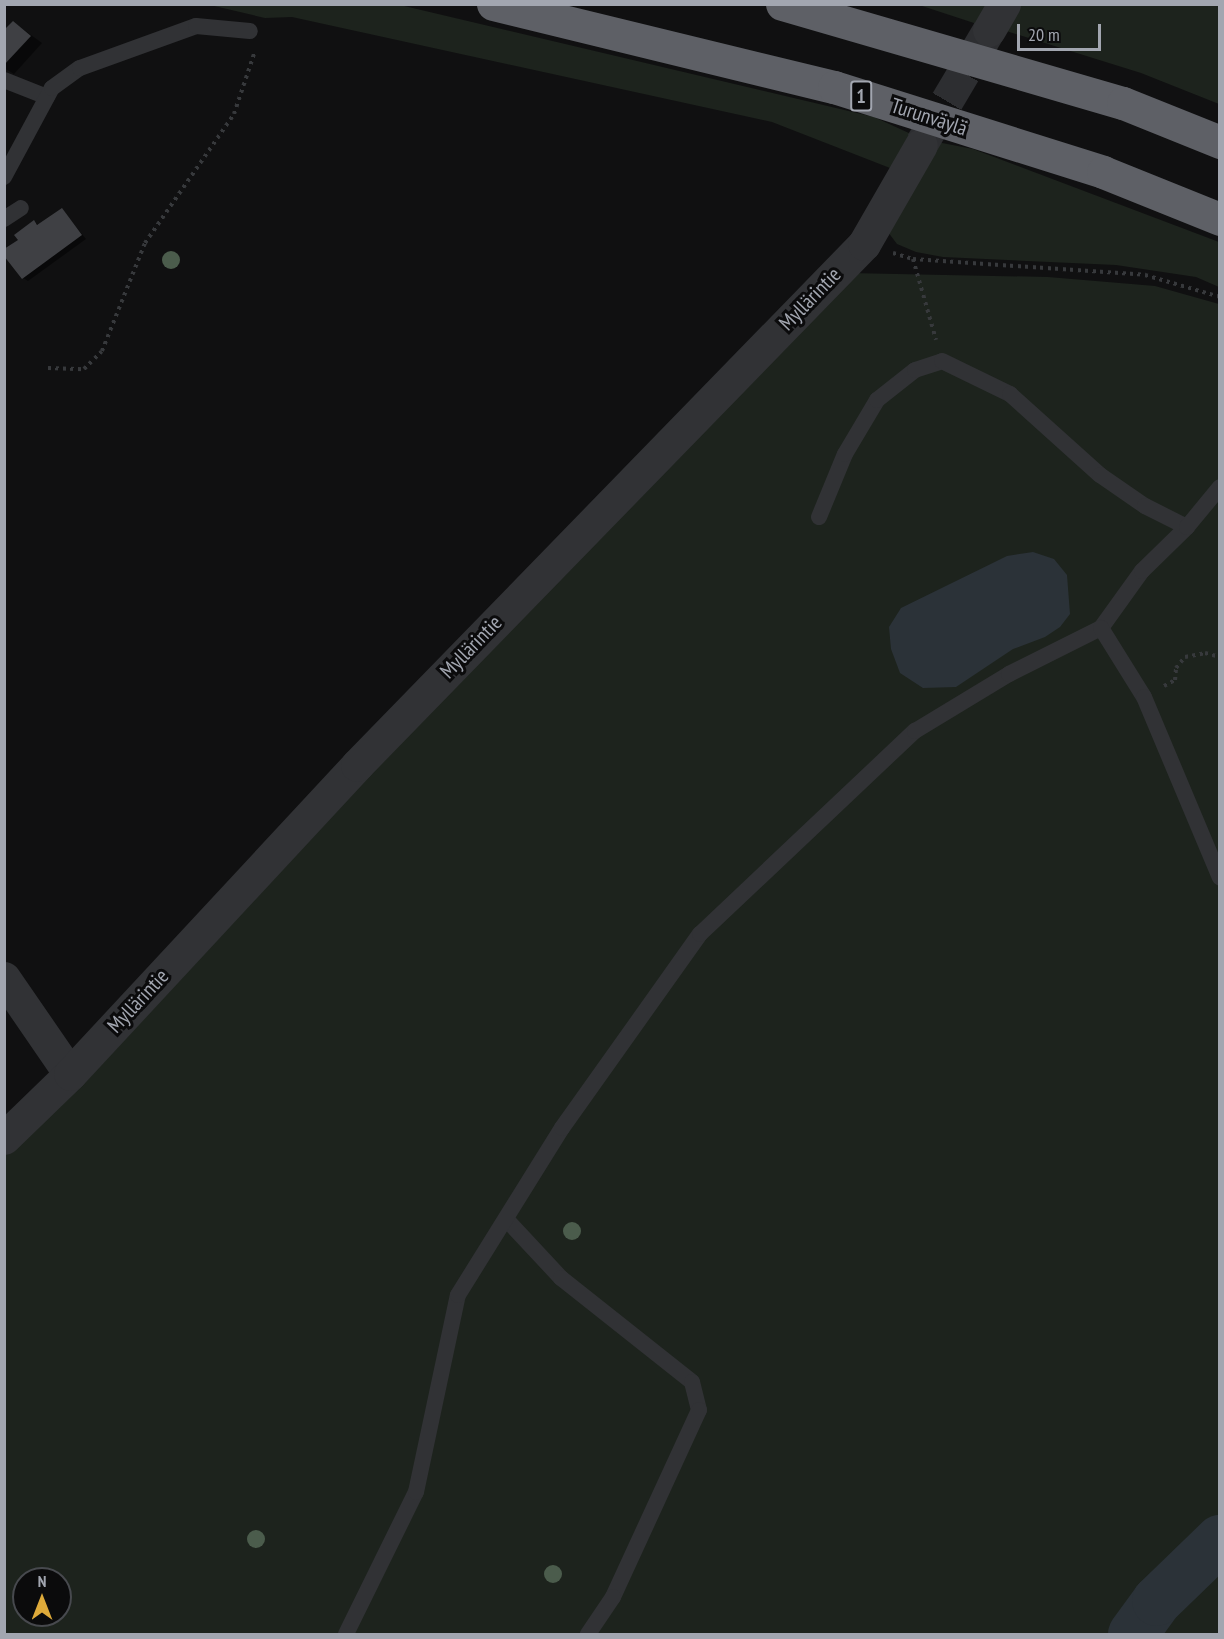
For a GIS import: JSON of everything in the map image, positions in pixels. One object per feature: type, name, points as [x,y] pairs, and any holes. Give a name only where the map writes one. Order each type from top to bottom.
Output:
[{"type":"highway","name":"Turunväylä","points":[[493,4],[834,87],[1103,172],[1220,219]]},
{"type":"highway","points":[[782,4],[1123,103],[1220,142]]},
{"type":"street","name":"Myllärintie","points":[[4,1138],[70,1074],[357,765],[864,244],[921,145]]},
{"type":"street","points":[[4,978],[70,1074]]},
{"type":"lane","points":[[4,177],[52,88],[80,68],[196,26],[250,31]]},
{"type":"lane","points":[[4,80],[47,97]]},
{"type":"lane","points":[[4,219],[21,208]]},
{"type":"lane","points":[[819,517],[845,454],[877,400],[915,370],[942,361],[1010,394],[1100,475],[1145,506],[1187,527]]},
{"type":"lane","points":[[346,1635],[416,1492],[458,1295],[562,1128],[700,934],[915,731],[1009,674],[1101,628],[1142,571],[1187,527],[1220,487]]},
{"type":"lane","points":[[1101,628],[1144,697],[1220,878]]},
{"type":"lane","points":[[506,1219],[561,1278],[692,1382],[699,1410],[618,1587],[588,1635]]},
{"type":"path","points":[[48,368],[84,369],[102,351],[145,243],[234,114],[256,49],[250,31]]},
{"type":"path","points":[[864,244],[914,259],[1145,275],[1220,297]]},
{"type":"path","points":[[914,259],[942,361]]},
{"type":"path","points":[[1175,680],[1176,668],[1185,657],[1204,653],[1220,657]]},
{"type":"shaded area","points":[[210,5],[400,5],[874,117],[911,134],[890,168],[772,122],[292,17],[265,18]]},
{"type":"shaded area","points":[[919,5],[989,5],[977,24]]},
{"type":"shaded area","points":[[1018,5],[1219,5],[1219,104],[1141,73],[1003,30]]},
{"type":"shaded area","points":[[932,141],[973,149],[1219,242],[1219,287],[1196,277],[1116,265],[943,257],[916,252],[897,244],[888,232]]},
{"type":"shaded area","points":[[848,273],[1048,277],[1155,286],[1219,304],[1219,1634],[5,1634],[4,1154]]},
{"type":"shaded area","points":[[1033,552],[1054,559],[1067,575],[1070,614],[1060,627],[1045,637],[1013,649],[956,687],[923,688],[900,673],[891,649],[889,627],[901,608],[1007,556]]},
{"type":"building","points":[[13,21],[31,36],[4,65],[4,30]]},
{"type":"building","points":[[62,208],[82,235],[22,279],[4,256],[4,249],[18,240],[14,235],[34,220],[37,225]]},
{"type":"waterway","points":[[1133,1634],[1157,1601],[1220,1540]]},
{"type":"tunnel","points":[[922,143],[989,30]]}]
